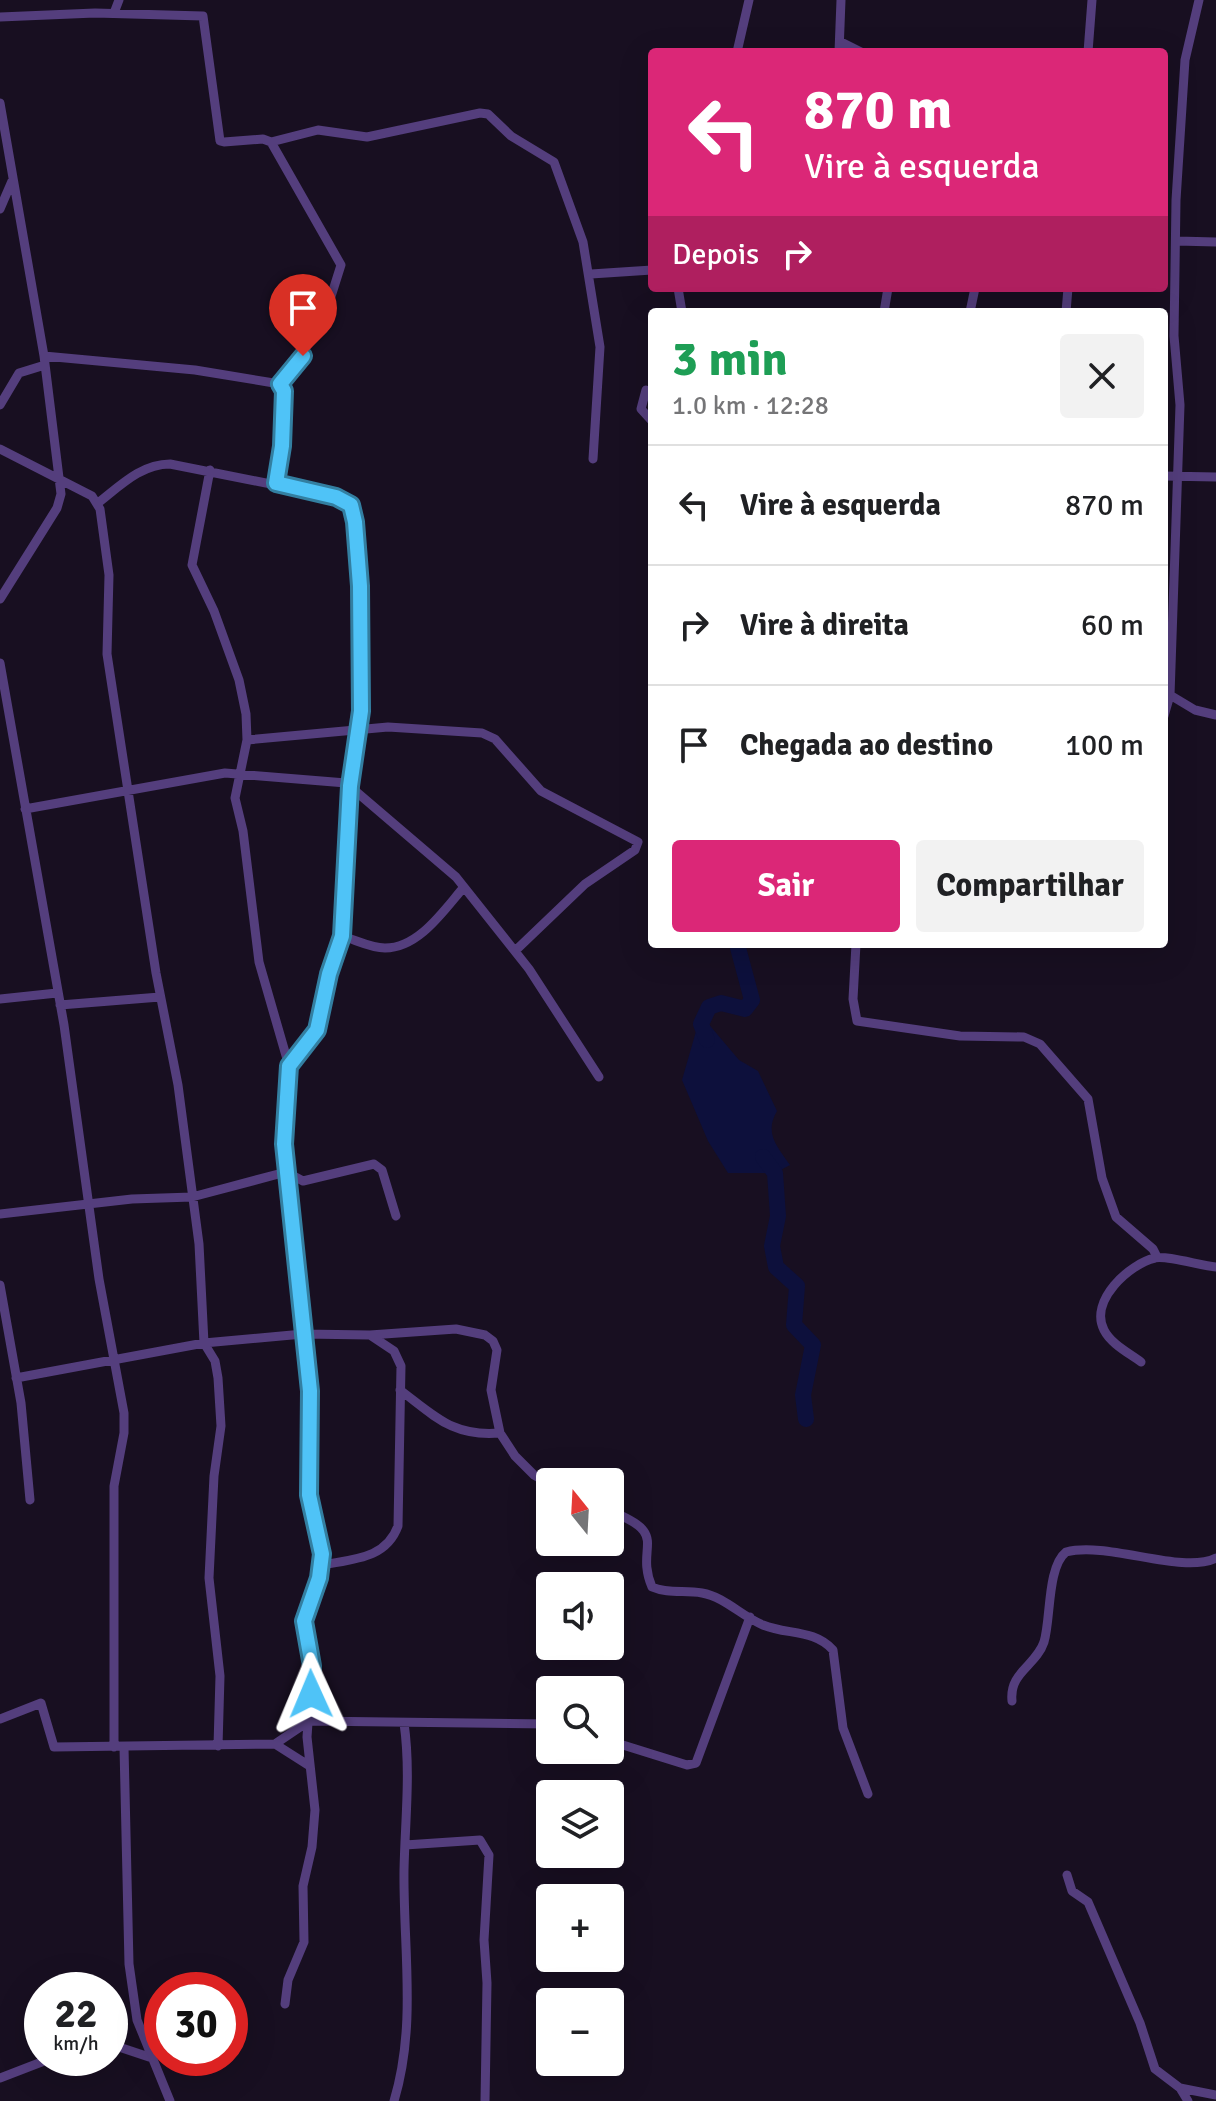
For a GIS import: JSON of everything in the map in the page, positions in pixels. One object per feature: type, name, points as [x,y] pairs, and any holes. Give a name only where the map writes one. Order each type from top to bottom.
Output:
[{"type":"street","points":[[114,13],[119,0]]},
{"type":"street","points":[[1088,48],[1092,0]]},
{"type":"street","points":[[1168,702],[1180,405],[1174,336],[1176,200],[1185,60],[1199,0]]},
{"type":"street","points":[[838,1],[840,47]]},
{"type":"street","points":[[738,48],[745,3]]},
{"type":"street","points":[[0,17],[114,13],[203,16],[220,141],[263,139],[271,142],[318,130],[367,137],[488,114],[511,136],[554,162],[569,196],[591,274],[600,347],[593,459]]},
{"type":"street","points":[[0,103],[45,361],[60,483],[57,508],[0,599]]},
{"type":"street","points":[[271,142],[340,258],[341,265],[322,325],[280,384]]},
{"type":"street","points":[[0,209],[12,181]]},
{"type":"street","points":[[1177,241],[1216,242]]},
{"type":"street","points":[[591,274],[648,270]]},
{"type":"street","points":[[0,405],[19,373],[45,361],[195,370],[280,384]]},
{"type":"street","points":[[276,483],[283,433],[284,391],[280,384]]},
{"type":"street","points":[[646,390],[641,409],[648,417]]},
{"type":"street","points":[[0,449],[60,483],[92,496],[98,503],[109,575],[107,654],[160,997],[178,1085],[202,1267],[204,1343],[215,1361],[221,1426],[214,1476],[209,1578],[220,1676],[218,1746]]},
{"type":"street","points":[[98,503],[141,470],[157,464],[210,470],[276,483],[336,497],[351,505],[362,642],[342,936],[329,974],[317,1030],[289,1066]]},
{"type":"street","points":[[210,470],[192,565],[214,611],[239,680],[247,740],[236,808],[243,831],[259,962],[289,1066],[286,1172],[310,1391],[309,1495],[322,1565],[304,1621],[312,1666],[308,1765],[315,1810],[312,1847],[303,1886],[304,1942],[288,1980],[285,2004]]},
{"type":"street","points":[[1168,476],[1216,477]]},
{"type":"street","points":[[0,663],[60,1005],[124,1433],[114,1486],[119,1747],[129,1964],[137,2020],[144,2042]]},
{"type":"street","points":[[1170,695],[1195,710],[1216,715]]},
{"type":"street","points":[[247,740],[358,729],[422,727],[482,733],[495,739],[541,791],[638,842],[635,850],[567,899],[515,951]]},
{"type":"street","points":[[25,809],[240,773],[337,781],[350,786],[406,832],[464,887],[515,951],[599,1077]]},
{"type":"street","points":[[342,936],[377,948],[404,944],[431,926],[464,887]]},
{"type":"street","points":[[856,948],[853,999],[857,1021],[960,1036],[1024,1037],[1040,1044],[1088,1099],[1102,1178],[1116,1217],[1153,1249],[1157,1257]]},
{"type":"street","points":[[0,999],[57,993]]},
{"type":"street","points":[[60,1005],[160,997]]},
{"type":"street","points":[[0,1214],[89,1203],[192,1197],[286,1172],[303,1181],[379,1164],[396,1216]]},
{"type":"street","points":[[1141,1362],[1104,1331],[1100,1314],[1108,1293],[1126,1273],[1157,1257],[1216,1267]]},
{"type":"street","points":[[0,1285],[16,1378],[30,1500]]},
{"type":"street","points":[[16,1378],[204,1343],[303,1334],[370,1335],[438,1328],[485,1335],[497,1350],[491,1390],[500,1433],[515,1456],[536,1476]]},
{"type":"street","points":[[322,1565],[365,1557],[392,1542],[398,1526],[399,1357],[370,1335]]},
{"type":"street","points":[[400,1390],[457,1431],[475,1435],[500,1433]]},
{"type":"street","points":[[624,1516],[638,1521],[644,1529],[649,1553],[648,1577],[652,1587],[663,1592],[700,1592],[718,1598],[779,1630],[824,1640],[833,1650],[843,1728],[868,1794]]},
{"type":"street","points":[[1012,1701],[1014,1681],[1041,1649],[1056,1568],[1066,1552],[1134,1553],[1198,1563],[1216,1558]]},
{"type":"street","points":[[624,1745],[687,1765],[696,1763],[750,1617]]},
{"type":"street","points":[[0,1719],[41,1703],[54,1747],[275,1744],[309,1721],[536,1724]]},
{"type":"street","points":[[394,2101],[403,2072],[410,1967],[404,1723]]},
{"type":"street","points":[[275,1744],[308,1765]]},
{"type":"street","points":[[405,1845],[480,1840],[489,1855],[484,1940],[487,1983],[485,2101]]},
{"type":"street","points":[[1067,1875],[1072,1891],[1088,1902],[1140,2023],[1152,2062],[1180,2088],[1188,2101]]},
{"type":"street","points":[[0,2078],[24,2069]]},
{"type":"street","points":[[158,2076],[170,2101]]},
{"type":"street","points":[[1180,2088],[1216,2095]]},
{"type":"shaded area","points":[[699,1021],[706,1021],[739,1060],[758,1071],[777,1111],[772,1126],[774,1139],[790,1165],[775,1173],[728,1173],[708,1141],[682,1080]]},
{"type":"waterway","points":[[707,1040],[701,1024],[709,1007],[721,1003],[745,1009],[752,1000],[738,948]]},
{"type":"waterway","points":[[763,1157],[775,1173],[778,1216],[772,1246],[776,1267],[797,1286],[794,1325],[813,1345],[803,1395],[806,1419]]},
{"type":"route","points":[[303,356],[280,384],[284,391],[282,446],[276,483],[336,497],[351,505],[357,535],[362,642],[361,711],[350,786],[342,936],[329,974],[317,1030],[289,1066],[284,1144],[310,1391],[309,1495],[322,1554],[319,1578],[304,1621],[312,1666],[311,1694]]}]
